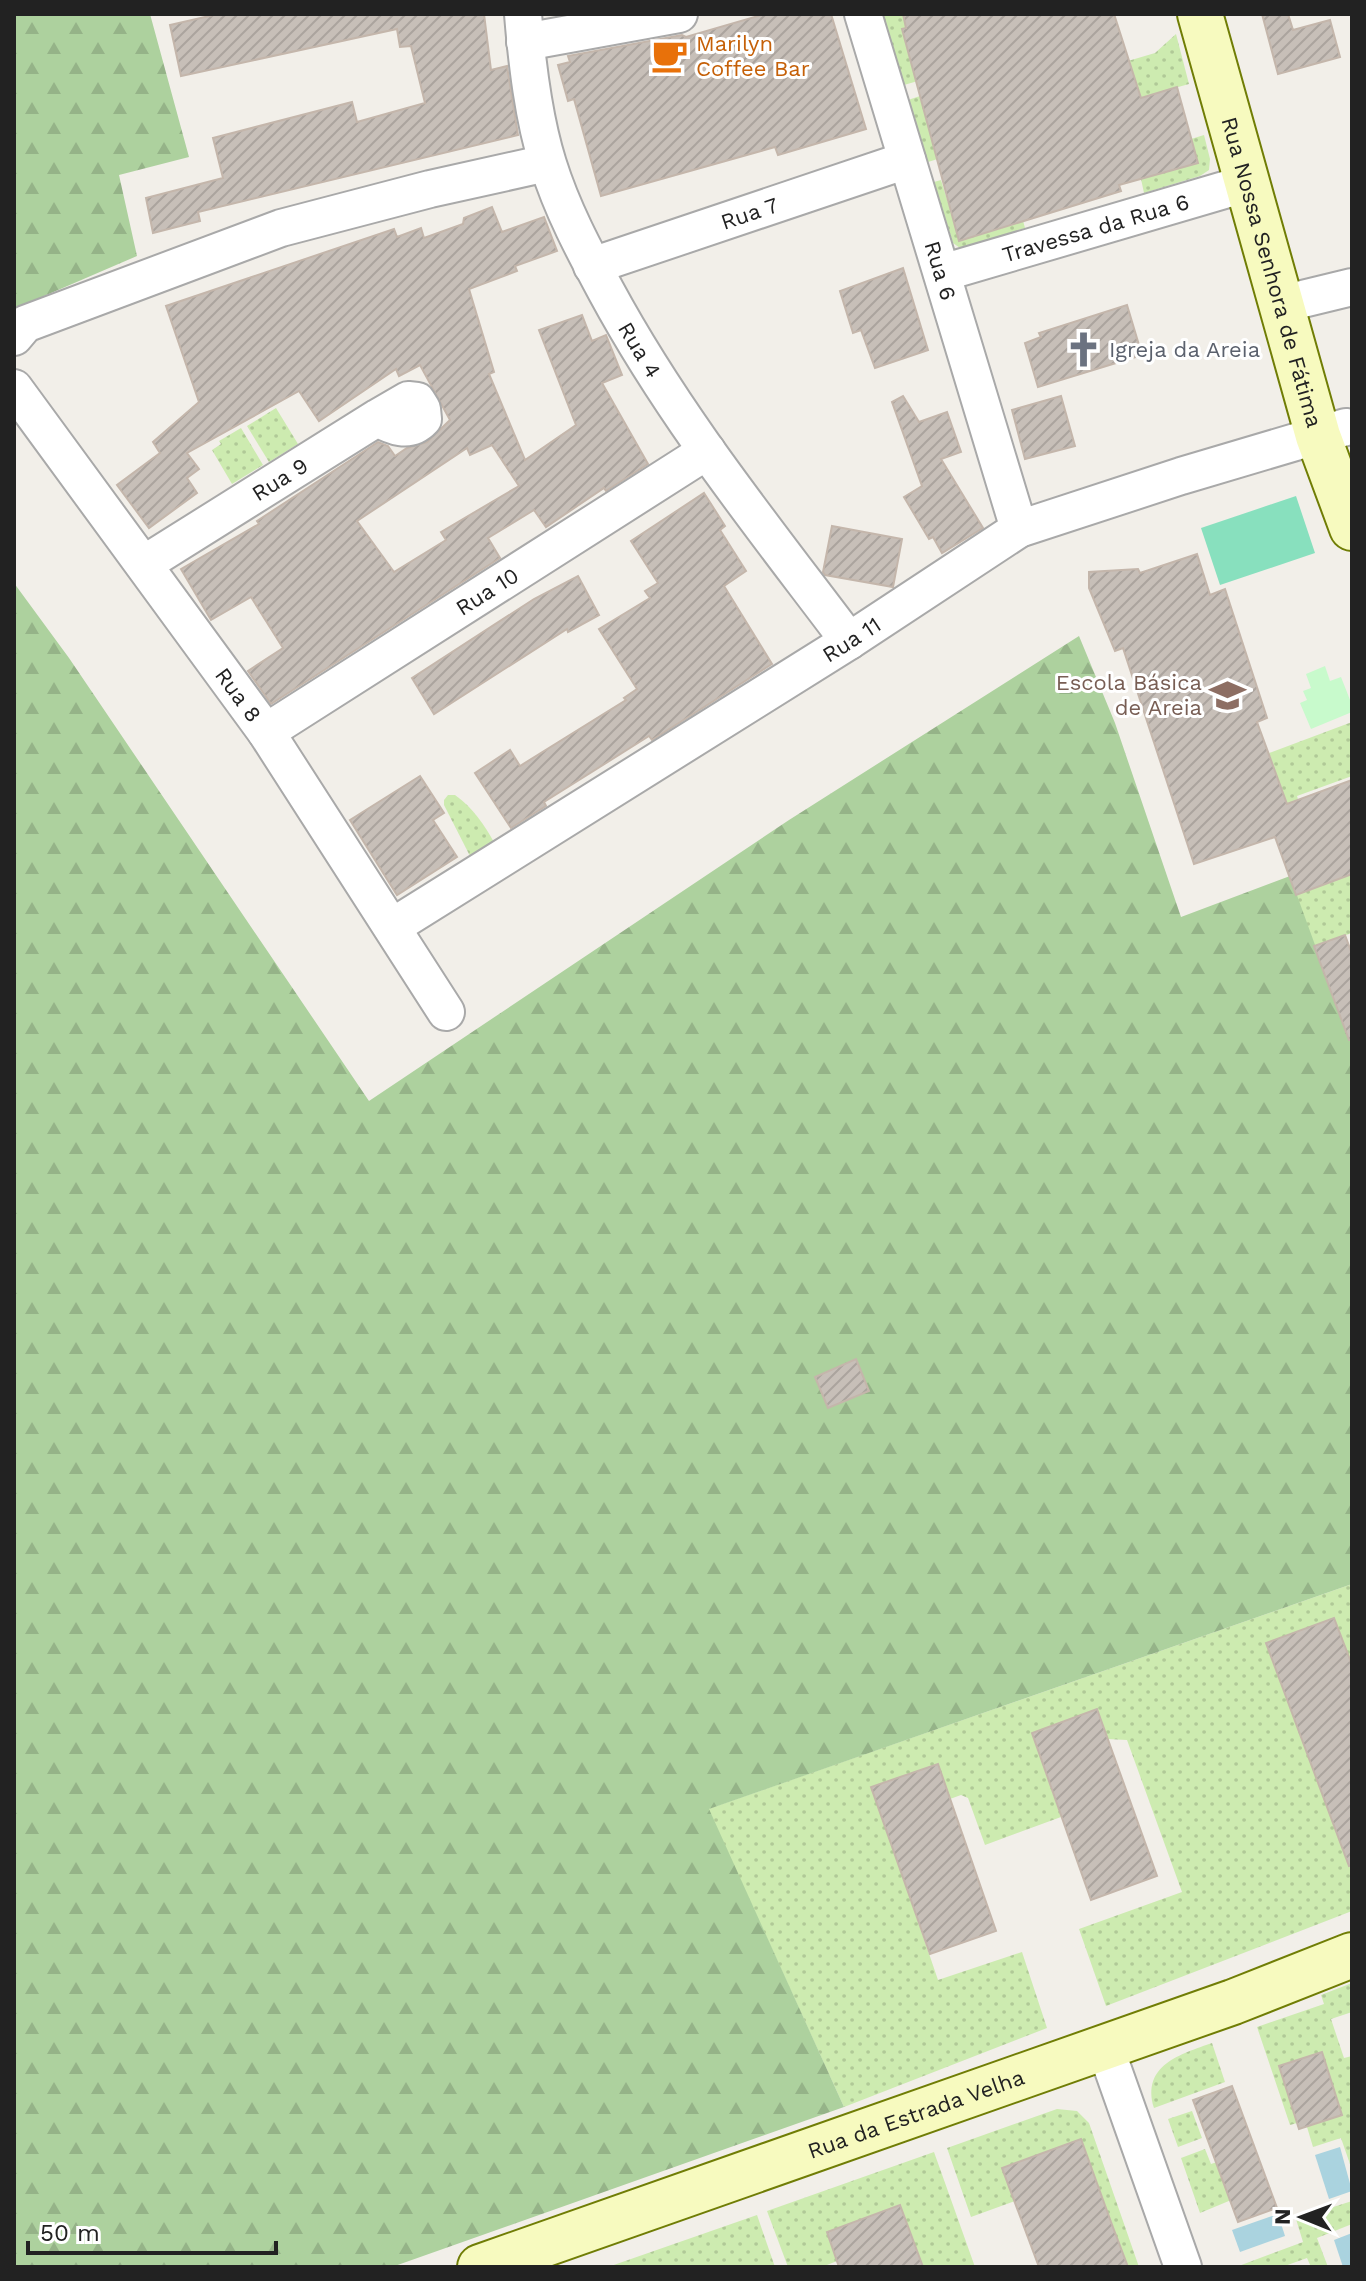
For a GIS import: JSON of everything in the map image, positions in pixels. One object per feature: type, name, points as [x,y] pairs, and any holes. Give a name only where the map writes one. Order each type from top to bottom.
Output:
[{"type":"street","points":[[524,28],[679,14]]},
{"type":"street","name":"Rua 6","points":[[863,14],[1019,529]]},
{"type":"street","name":"Rua Nossa Senhora de Fátima","points":[[1200,14],[1248,183],[1315,296]]},
{"type":"street","name":"Rua Nossa Senhora de Fátima","points":[[1230,14],[1315,296],[1352,528]]},
{"type":"street","name":"Rua 4","points":[[524,28],[547,163],[569,220],[592,266],[630,336],[707,451],[849,641]]},
{"type":"street","name":"Rua 7","points":[[592,266],[907,160]]},
{"type":"street","points":[[14,337],[25,324],[281,228],[430,189],[547,163]]},
{"type":"street","name":"Travessa da Rua 6","points":[[942,273],[1248,183]]},
{"type":"street","name":"Rua 8","points":[[14,388],[266,732],[446,1012]]},
{"type":"street","name":"Rua 9","points":[[144,564],[377,418],[408,400],[417,401]]},
{"type":"street","name":"Rua 11","points":[[392,927],[849,641],[1019,529],[1181,476],[1339,435]]},
{"type":"street","name":"Rua 10","points":[[266,732],[707,451]]},
{"type":"street","name":"Rua da Estrada Velha","points":[[480,2267],[1233,2002],[1352,1955]]},
{"type":"street","points":[[1105,2047],[1183,2267]]},
{"type":"green space","points":[[14,14],[150,14],[189,157],[119,175],[137,256],[14,309]]},
{"type":"green space","points":[[882,14],[903,14],[906,28],[902,30],[913,70],[949,72],[904,85]]},
{"type":"green space","points":[[1176,34],[1189,84],[1121,103],[1128,61],[1155,53]]},
{"type":"green space","points":[[920,96],[970,149],[928,162],[908,100]]},
{"type":"green space","points":[[1204,135],[1210,159],[1209,170],[1200,176],[1144,193],[1141,179],[1197,163],[1191,139]]},
{"type":"green space","points":[[1010,173],[1025,228],[960,248],[953,243],[934,182],[941,180],[960,241],[1012,225],[998,176]]},
{"type":"green space","points":[[276,408],[298,444],[269,462],[247,426]]},
{"type":"green space","points":[[241,428],[263,465],[232,484],[212,450],[221,444],[219,441]]},
{"type":"green space","points":[[1296,496],[1315,553],[1220,585],[1201,528]]},
{"type":"green space","points":[[14,583],[69,658],[369,1101],[789,820],[1079,636],[1115,723],[1181,917],[1290,876],[1352,1047],[1352,1584],[709,1809],[844,2107],[392,2267],[14,2267]]},
{"type":"green space","points":[[1325,666],[1330,681],[1341,677],[1352,712],[1311,729],[1300,703],[1307,700],[1303,691],[1311,688],[1306,674]]},
{"type":"green space","points":[[1352,722],[1352,776],[1297,796],[1303,816],[1289,811],[1269,753]]},
{"type":"green space","points":[[448,795],[455,795],[467,805],[495,844],[471,858],[444,805]]},
{"type":"green space","points":[[1350,875],[1352,933],[1314,946],[1296,895]]},
{"type":"green space","points":[[1352,1584],[1352,1665],[1334,1618],[1266,1644],[1352,1836],[1352,1911],[1106,2006],[1079,1929],[1182,1892],[1127,1740],[1107,1739],[1097,1710],[1032,1734],[1061,1817],[985,1845],[968,1798],[961,1795],[950,1799],[938,1764],[872,1787],[938,1980],[1022,1952],[1047,2028],[844,2107],[708,1809]]},
{"type":"green space","points":[[1352,1983],[1352,2012],[1331,2019],[1344,2058],[1352,2056],[1352,2170],[1341,2138],[1313,2147],[1307,2127],[1342,2115],[1318,2053],[1279,2066],[1297,2123],[1290,2125],[1257,2027],[1324,2004],[1321,1995]]},
{"type":"green space","points":[[1212,2043],[1225,2082],[1154,2108],[1151,2093],[1158,2071],[1177,2057]]},
{"type":"green space","points":[[1057,2109],[1077,2111],[1089,2123],[1139,2267],[1128,2267],[1081,2139],[1002,2168],[1015,2201],[971,2217],[947,2148]]},
{"type":"green space","points":[[1192,2111],[1202,2138],[1178,2147],[1168,2119]]},
{"type":"green space","points":[[1205,2149],[1211,2164],[1235,2156],[1248,2193],[1200,2213],[1181,2158]]},
{"type":"green space","points":[[934,2152],[975,2267],[923,2267],[899,2205],[827,2232],[837,2261],[822,2267],[788,2267],[767,2211]]},
{"type":"green space","points":[[1352,2201],[1352,2224],[1317,2238],[1328,2267],[1311,2267],[1307,2258],[1282,2267],[1236,2267],[1303,2242],[1296,2219]]},
{"type":"green space","points":[[757,2215],[775,2267],[608,2267]]},
{"type":"water","points":[[1340,2147],[1352,2191],[1329,2199],[1315,2155]]},
{"type":"water","points":[[1278,2214],[1285,2236],[1240,2252],[1232,2230]]},
{"type":"water","points":[[1352,2233],[1352,2267],[1343,2267],[1334,2240]]},
{"type":"building","points":[[218,14],[484,14],[491,70],[507,66],[518,135],[198,212],[200,221],[153,233],[146,198],[223,178],[213,138],[352,102],[357,122],[425,103],[411,46],[400,47],[397,29],[181,76],[170,25]]},
{"type":"building","points":[[765,14],[831,14],[866,129],[778,155],[775,147],[601,196],[574,99],[568,101],[558,65],[570,62],[568,56],[682,35],[686,37]]},
{"type":"building","points":[[903,14],[1114,14],[1141,98],[1177,87],[1198,163],[1119,185],[1121,191],[959,241],[902,29],[906,28]]},
{"type":"building","points":[[1262,14],[1288,14],[1293,30],[1330,20],[1340,57],[1278,74]]},
{"type":"building","points":[[492,207],[502,232],[544,217],[557,251],[515,266],[517,271],[469,289],[494,372],[489,374],[525,460],[576,425],[539,330],[582,315],[592,341],[606,335],[622,375],[602,383],[648,464],[606,491],[604,488],[546,527],[534,510],[488,538],[500,558],[271,704],[248,671],[283,648],[251,597],[211,620],[181,569],[259,524],[257,521],[378,442],[388,446],[395,456],[407,448],[427,442],[450,420],[420,365],[399,376],[396,369],[319,421],[299,391],[187,453],[199,469],[187,478],[197,493],[149,528],[117,485],[160,453],[153,442],[199,402],[166,306],[394,229],[397,237],[421,228],[424,238],[463,224],[464,218]],"holes":[[[492,445],[519,486],[441,532],[446,540],[394,572],[357,521],[467,448],[470,455]]]},
{"type":"building","points":[[903,268],[928,350],[875,368],[861,330],[853,333],[840,291]]},
{"type":"building","name":"Igreja da Areia","points":[[1127,305],[1142,355],[1038,387],[1025,343],[1041,337],[1039,333]]},
{"type":"building","points":[[903,396],[919,422],[947,412],[961,452],[941,459],[983,528],[942,553],[933,537],[929,539],[904,497],[922,486],[892,402]]},
{"type":"building","points":[[1061,396],[1075,446],[1025,459],[1012,410]]},
{"type":"building","points":[[704,493],[725,526],[720,530],[746,571],[724,586],[772,664],[652,740],[649,736],[544,802],[546,806],[511,828],[475,773],[510,750],[520,766],[626,700],[624,698],[637,689],[599,629],[650,598],[645,591],[658,583],[631,541]]},
{"type":"building","points":[[832,526],[902,539],[893,587],[825,575],[823,572]]},
{"type":"building","points":[[1197,554],[1210,595],[1225,589],[1267,718],[1257,722],[1287,804],[1352,780],[1352,874],[1296,895],[1275,837],[1194,864],[1123,648],[1115,651],[1089,588],[1089,572],[1138,569],[1140,573]]},
{"type":"building","points":[[578,576],[599,615],[568,632],[567,629],[434,714],[412,678],[534,599]]},
{"type":"building","points":[[420,776],[444,813],[433,820],[457,857],[397,895],[350,820]]},
{"type":"building","points":[[1345,935],[1352,954],[1352,1040],[1349,1040],[1314,946]]},
{"type":"building","points":[[856,1359],[869,1391],[828,1408],[815,1377]]},
{"type":"building","points":[[1334,1618],[1352,1665],[1352,1865],[1349,1866],[1266,1643]]},
{"type":"building","points":[[1097,1709],[1157,1876],[1091,1900],[1032,1733]]},
{"type":"building","points":[[938,1764],[996,1931],[930,1954],[871,1787]]},
{"type":"building","points":[[1322,2052],[1342,2115],[1299,2129],[1279,2066]]},
{"type":"building","points":[[1232,2086],[1277,2208],[1238,2222],[1193,2100]]},
{"type":"building","points":[[1081,2139],[1128,2267],[1039,2267],[1002,2168]]},
{"type":"building","points":[[900,2205],[923,2267],[839,2267],[827,2232]]},
{"type":"place","name":"Marilyn Coffee Bar","points":[[670,56]]},
{"type":"place","name":"Igreja da Areia","points":[[1083,349]]},
{"type":"place","name":"Escola Básica de Areia","points":[[1228,695]]}]
